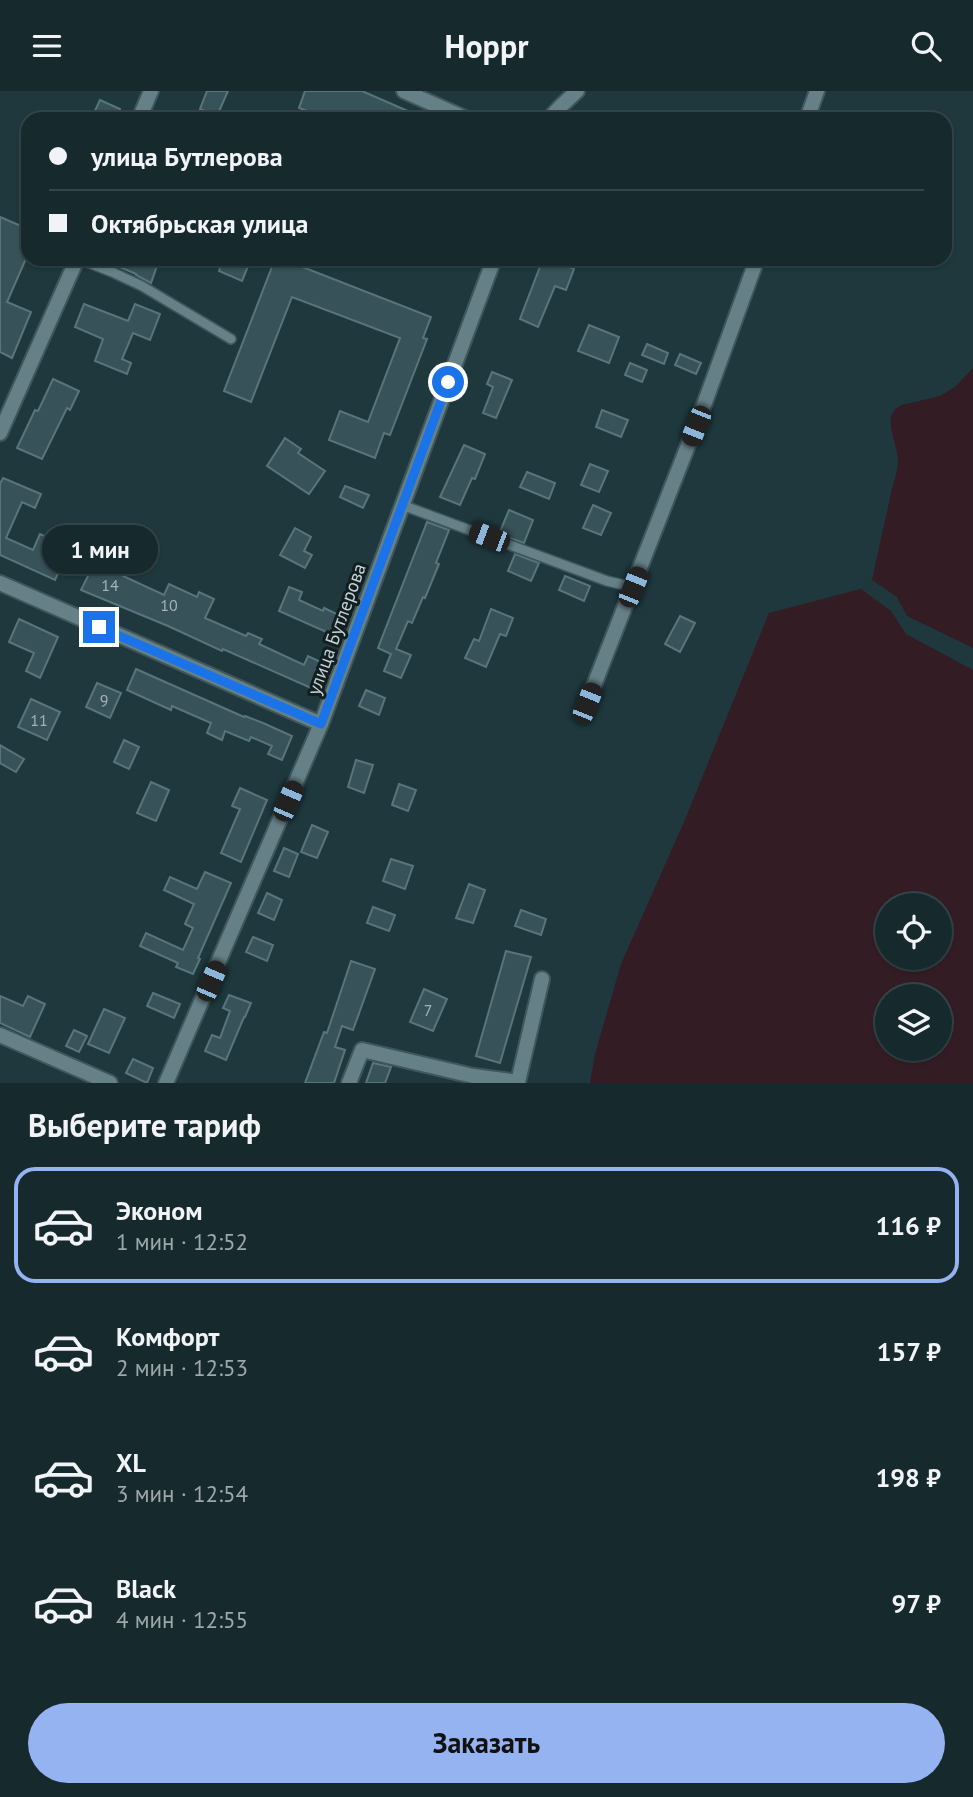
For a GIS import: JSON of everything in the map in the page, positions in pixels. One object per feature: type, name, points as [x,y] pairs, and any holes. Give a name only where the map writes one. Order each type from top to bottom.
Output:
[{"type":"street","points":[[142,112],[151,91]]},
{"type":"street","points":[[404,91],[451,112]]},
{"type":"street","points":[[555,112],[577,91]]},
{"type":"street","points":[[810,112],[817,91]]},
{"type":"street","points":[[0,433],[75,266]]},
{"type":"street","name":"улица Бутлерова","points":[[166,1083],[321,724],[491,266]]},
{"type":"street","points":[[587,703],[705,403],[754,266]]},
{"type":"street","points":[[0,583],[321,724]]},
{"type":"street","points":[[349,1083],[362,1050],[473,1076],[518,1082],[542,979]]},
{"type":"street","points":[[0,1035],[110,1083]]},
{"type":"lane","points":[[96,266],[142,286],[231,339]]},
{"type":"lane","points":[[402,505],[607,581],[633,587]]},
{"type":"shaded area","points":[[973,368],[973,1083],[590,1083],[595,1054],[621,964],[684,822],[769,613],[868,587],[872,580],[898,464],[891,430],[892,415],[902,405],[940,396],[955,387]]},
{"type":"pier","points":[[872,580],[897,597],[907,616],[973,648],[973,670],[906,634],[891,611],[861,589],[868,587]]},
{"type":"building","points":[[207,91],[228,91],[219,112],[200,109]]},
{"type":"building","points":[[305,91],[362,91],[410,112],[310,112],[299,108]]},
{"type":"building","points":[[100,100],[120,109],[119,112],[94,112]]},
{"type":"building","points":[[0,217],[21,226],[23,266],[7,302],[31,312],[12,358],[0,352]]},
{"type":"building","points":[[117,266],[157,266],[151,283]]},
{"type":"building","points":[[221,266],[248,266],[242,281],[219,271]]},
{"type":"building","points":[[272,266],[300,266],[431,317],[423,338],[427,339],[390,435],[384,433],[375,458],[329,440],[340,411],[368,422],[400,338],[292,297],[251,402],[224,391]]},
{"type":"building","points":[[540,266],[566,266],[574,269],[566,290],[555,286],[538,327],[520,319]]},
{"type":"building","points":[[84,304],[128,321],[135,304],[160,314],[150,340],[133,333],[122,359],[131,363],[127,374],[95,361],[103,339],[75,327]]},
{"type":"building","points":[[589,325],[619,337],[609,363],[578,351]]},
{"type":"building","points":[[647,344],[668,353],[664,364],[642,355]]},
{"type":"building","points":[[680,354],[701,363],[696,374],[675,365]]},
{"type":"building","points":[[630,363],[647,370],[642,382],[625,375]]},
{"type":"building","points":[[492,372],[512,380],[496,418],[483,413],[493,387],[487,384]]},
{"type":"building","points":[[53,379],[79,391],[70,410],[67,408],[42,459],[17,448]]},
{"type":"building","points":[[602,410],[628,420],[621,437],[596,427]]},
{"type":"building","points":[[285,438],[301,449],[298,453],[325,471],[309,494],[267,466]]},
{"type":"building","points":[[464,445],[485,454],[460,505],[440,497]]},
{"type":"building","points":[[590,464],[608,471],[599,492],[581,485]]},
{"type":"building","points":[[527,472],[555,483],[549,499],[520,487]]},
{"type":"building","points":[[3,478],[41,494],[35,508],[22,502],[6,538],[33,550],[40,534],[89,556],[94,545],[116,555],[110,568],[164,595],[169,584],[197,597],[199,592],[214,599],[205,618],[246,636],[248,633],[262,639],[259,644],[304,665],[308,656],[323,663],[311,688],[81,590],[89,574],[63,562],[55,580],[0,555],[0,484]]},
{"type":"building","points":[[345,486],[369,495],[363,508],[340,497]]},
{"type":"building","points":[[593,505],[611,513],[601,535],[583,528]]},
{"type":"building","points":[[509,510],[533,520],[524,543],[499,534]]},
{"type":"building","points":[[427,522],[449,530],[425,598],[423,597],[412,623],[408,621],[396,649],[411,655],[401,678],[384,671],[391,654],[378,648]]},
{"type":"building","points":[[295,528],[311,537],[304,551],[312,555],[305,568],[280,555]]},
{"type":"building","points":[[515,554],[539,563],[531,581],[508,571]]},
{"type":"building","points":[[565,576],[590,586],[584,601],[559,590]]},
{"type":"building","points":[[289,587],[302,592],[299,600],[341,616],[333,635],[279,611]]},
{"type":"building","points":[[491,609],[513,618],[506,636],[500,634],[486,667],[465,658],[474,639],[479,641]]},
{"type":"building","points":[[680,616],[695,623],[680,652],[665,644]]},
{"type":"building","points":[[19,619],[58,637],[40,678],[26,671],[34,653],[9,642]]},
{"type":"building","points":[[136,669],[292,736],[282,760],[268,754],[272,746],[251,737],[249,741],[225,731],[222,740],[207,733],[211,723],[172,706],[171,710],[127,690]]},
{"type":"building","points":[[97,683],[121,693],[110,718],[86,707]]},
{"type":"building","points":[[366,690],[385,698],[379,715],[359,706]]},
{"type":"building","points":[[31,699],[60,712],[47,740],[18,727]]},
{"type":"building","points":[[124,740],[139,747],[129,769],[114,762]]},
{"type":"building","points":[[0,745],[24,759],[16,772],[0,763]]},
{"type":"building","points":[[356,760],[373,765],[364,793],[348,787]]},
{"type":"building","points":[[151,782],[169,790],[156,821],[137,813]]},
{"type":"building","points":[[399,784],[416,790],[408,811],[392,805]]},
{"type":"building","points":[[240,788],[267,800],[241,862],[221,853],[240,809],[232,806]]},
{"type":"building","points":[[312,825],[328,832],[317,858],[301,852]]},
{"type":"building","points":[[284,848],[298,854],[289,877],[274,871]]},
{"type":"building","points":[[391,859],[413,866],[405,889],[383,881]]},
{"type":"building","points":[[205,872],[231,883],[193,974],[176,967],[178,963],[140,946],[146,933],[183,950],[193,928],[185,924],[194,904],[164,890],[170,877],[197,889]]},
{"type":"building","points":[[469,884],[485,890],[473,923],[456,918]]},
{"type":"building","points":[[267,893],[282,900],[274,920],[258,913]]},
{"type":"building","points":[[373,907],[395,915],[389,931],[367,923]]},
{"type":"building","points":[[521,910],[546,919],[541,935],[515,926]]},
{"type":"building","points":[[253,937],[273,945],[267,961],[246,952]]},
{"type":"building","points":[[506,951],[531,957],[500,1063],[476,1056]]},
{"type":"building","points":[[351,961],[375,969],[353,1030],[342,1026],[335,1047],[345,1050],[334,1083],[305,1083],[324,1032],[327,1033]]},
{"type":"building","points":[[424,989],[447,999],[433,1031],[410,1022]]},
{"type":"building","points":[[153,993],[180,1004],[174,1018],[147,1006]]},
{"type":"building","points":[[229,995],[251,1003],[226,1060],[205,1051],[212,1035],[220,1038],[230,1011],[223,1008]]},
{"type":"building","points":[[0,996],[23,1006],[28,996],[45,1004],[30,1037],[0,1023]]},
{"type":"building","points":[[104,1009],[125,1018],[109,1053],[88,1044]]},
{"type":"building","points":[[74,1030],[87,1036],[79,1052],[66,1046]]},
{"type":"building","points":[[133,1059],[153,1068],[147,1083],[126,1073]]},
{"type":"building","points":[[373,1063],[391,1067],[385,1083],[366,1083]]},
{"type":"route","points":[[99,627],[321,724],[448,382]]}]
